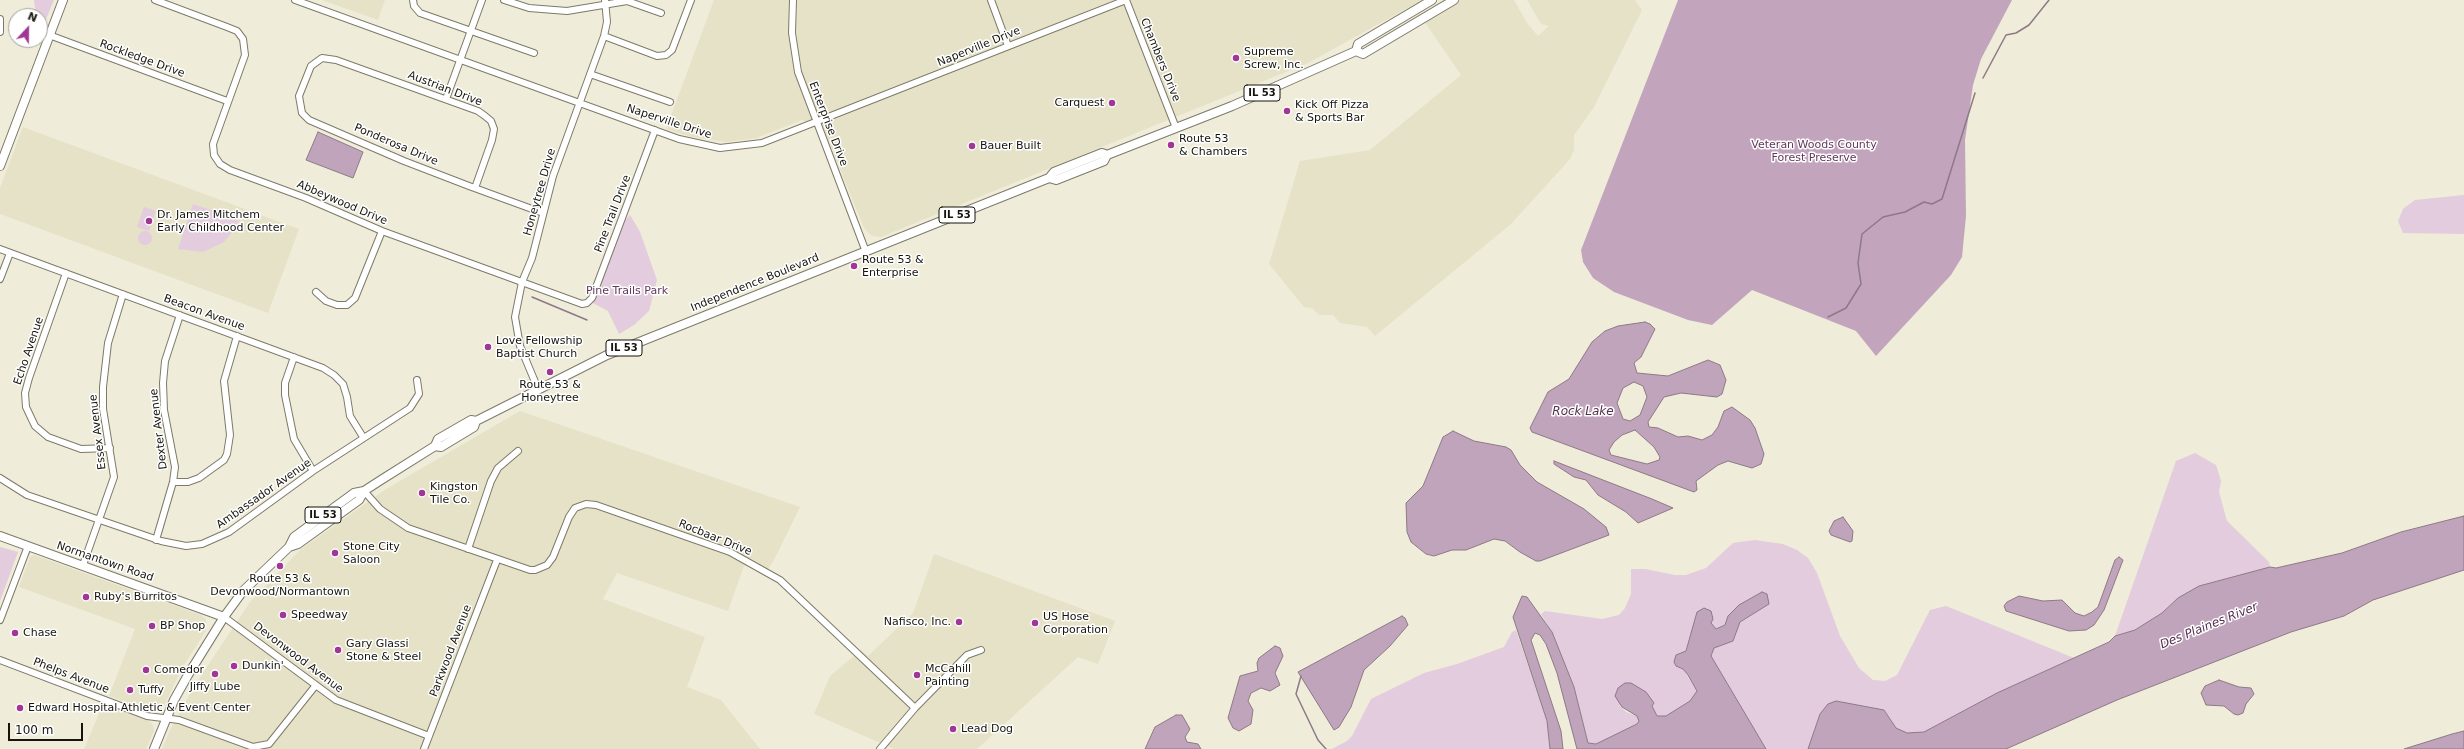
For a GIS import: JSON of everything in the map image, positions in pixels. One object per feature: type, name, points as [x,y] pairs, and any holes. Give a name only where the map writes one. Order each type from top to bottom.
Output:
[{"type":"main road","points":[[0,166],[63,0]]},
{"type":"main road","name":"Independence Boulevard","points":[[154,749],[188,675],[224,617],[257,577],[289,547],[298,544],[359,500],[364,491],[435,446],[441,446],[474,427],[476,421],[538,388],[635,343],[1049,178],[1054,172],[1102,153],[1108,154],[1300,78],[1356,51],[1358,44],[1432,0]]},
{"type":"main road","name":"Independence Boulevard","points":[[1356,51],[1363,54],[1383,44],[1454,0]]},
{"type":"main road","name":"Normantown Road","points":[[0,536],[224,617]]},
{"type":"street","points":[[155,0],[227,27],[241,36],[247,31]]},
{"type":"street","name":"Naperville Drive","points":[[296,0],[702,146],[737,148],[762,143],[1126,0]]},
{"type":"street","points":[[446,99],[482,0]]},
{"type":"street","points":[[504,0],[544,11],[567,11],[605,2],[627,1],[661,13]]},
{"type":"street","points":[[604,36],[657,56],[666,55],[672,50],[691,0]]},
{"type":"street","name":"Enterprise Drive","points":[[793,0],[794,54],[803,88],[866,252]]},
{"type":"street","points":[[991,0],[1008,46]]},
{"type":"street","name":"Chambers Drive","points":[[1126,0],[1176,128]]},
{"type":"street","name":"Honeytree Drive","points":[[538,388],[516,331],[514,317],[522,282],[532,258],[553,176],[604,36],[607,22],[605,2]]},
{"type":"street","points":[[413,3],[420,13],[534,53]]},
{"type":"street","points":[[0,19],[0,32]]},
{"type":"street","name":"Rockledge Drive","points":[[49,35],[227,101]]},
{"type":"street","name":"Abbeywood Drive","points":[[241,36],[245,46],[245,55],[227,101],[213,144],[214,155],[220,164],[230,170],[306,198],[382,232],[582,304],[587,303]]},
{"type":"street","name":"Austrian Drive","points":[[322,58],[336,60],[446,99],[478,111],[491,121],[494,129],[492,140],[475,188]]},
{"type":"street","name":"Ponderosa Drive","points":[[322,58],[311,66],[300,96],[302,113],[309,120],[404,161],[544,213]]},
{"type":"street","points":[[590,74],[670,102]]},
{"type":"street","name":"Pine Trail Drive","points":[[587,303],[592,298],[656,130]]},
{"type":"street","points":[[316,292],[326,301],[337,305],[347,305],[355,298],[382,232]]},
{"type":"street","name":"Beacon Avenue","points":[[0,249],[294,357],[334,375],[343,384],[348,397],[350,416],[363,437]]},
{"type":"street","points":[[0,279],[10,253]]},
{"type":"street","name":"Echo Avenue","points":[[66,273],[29,378],[25,393],[26,407],[34,426],[48,437],[81,449],[110,448]]},
{"type":"street","name":"Essex Avenue","points":[[83,566],[114,476],[103,409],[104,367],[108,343],[123,294]]},
{"type":"street","name":"Dexter Avenue","points":[[156,540],[173,482],[175,467],[164,410],[163,383],[166,361],[180,315]]},
{"type":"street","points":[[173,482],[188,482],[199,478],[224,460],[227,454],[230,435],[224,381],[237,336]]},
{"type":"street","points":[[294,357],[285,383],[285,395],[294,440],[313,471]]},
{"type":"street","name":"Ambassador Avenue","points":[[0,478],[27,495],[156,540],[186,546],[219,538],[313,471],[363,437],[410,408],[419,394],[417,380]]},
{"type":"street","points":[[468,549],[498,468],[518,451]]},
{"type":"street","name":"Rocbaar Drive","points":[[364,491],[380,509],[394,520],[408,528],[497,560],[535,570],[547,565],[553,557],[569,517],[575,508],[586,504],[596,505],[730,552],[780,580],[915,708]]},
{"type":"street","points":[[0,620],[28,546]]},
{"type":"street","name":"Parkwood Avenue","points":[[424,749],[497,560]]},
{"type":"street","name":"Devonwood Avenue","points":[[224,617],[316,685],[349,706],[429,736]]},
{"type":"street","points":[[880,749],[915,708],[967,655],[981,650]]},
{"type":"street","name":"Phelps Avenue","points":[[0,660],[147,716],[179,720],[253,747],[260,747],[269,744],[316,685]]},
{"type":"shaded area","points":[[322,0],[385,0],[378,20]]},
{"type":"shaded area","points":[[714,0],[1422,0],[1308,63],[881,237],[872,236],[864,228],[825,132],[802,120],[756,138],[726,142],[692,137],[666,129]]},
{"type":"shaded area","points":[[1455,0],[1514,0],[1527,23],[1538,36],[1549,26],[1541,24],[1527,0],[1635,0],[1642,10],[1594,107],[1574,135],[1574,150],[1570,159],[1511,224],[1375,336],[1367,327],[1340,323],[1333,315],[1319,315],[1312,308],[1304,307],[1269,264],[1300,161],[1370,150],[1461,75],[1424,21]]},
{"type":"shaded area","name":"Dr. James Mitchem Early Childhood Center","points":[[23,127],[299,229],[268,313],[0,214],[0,188]]},
{"type":"shaded area","points":[[520,411],[800,507],[774,560],[764,575],[748,565],[744,566],[728,611],[617,573],[603,599],[705,637],[687,687],[721,700],[760,749],[162,749],[170,730],[193,688],[250,602],[300,550],[386,489]]},
{"type":"shaded area","points":[[934,554],[1115,621],[1098,664],[1078,657],[977,749],[894,749],[814,714],[830,676],[861,650],[868,656],[913,613]]},
{"type":"shaded area","points":[[34,555],[201,615],[206,619],[206,631],[182,668],[163,708],[158,712],[153,712],[109,696],[135,629],[19,587],[30,557]]},
{"type":"shaded area","points":[[103,704],[148,720],[153,725],[154,731],[146,749],[84,749]]},
{"type":"green space","points":[[34,0],[54,0],[48,15],[48,8],[35,8]]},
{"type":"green space","name":"Veteran Woods County Forest Preserve","points":[[1678,0],[2012,0],[1981,59],[1973,85],[1965,140],[1966,216],[1962,257],[1951,275],[1876,356],[1856,331],[1752,290],[1712,325],[1688,320],[1614,292],[1593,278],[1583,262],[1581,250]]},
{"type":"green space","points":[[2464,195],[2464,234],[2403,233],[2398,221],[2403,209],[2415,200]]},
{"type":"green space","points":[[193,204],[239,220],[233,231],[224,242],[203,252],[178,249]]},
{"type":"green space","points":[[144,207],[156,211],[149,231],[137,227]]},
{"type":"green space","name":"Pine Trails Park","points":[[630,215],[640,232],[657,280],[649,311],[634,325],[619,334],[608,311],[593,303],[625,220]]},
{"type":"green space","points":[[142,231],[148,231],[152,235],[152,241],[148,245],[142,245],[138,241],[138,235]]},
{"type":"green space","points":[[2195,453],[2216,465],[2221,481],[2219,492],[2227,521],[2269,562],[2270,567],[2199,586],[2178,598],[2162,613],[2135,630],[2115,636],[2176,461]]},
{"type":"green space","points":[[1755,540],[1783,544],[1797,550],[1808,558],[1817,573],[1840,636],[1859,668],[1873,680],[1885,681],[1897,675],[1930,610],[1946,606],[2074,658],[1997,693],[1924,732],[1907,733],[1896,728],[1884,710],[1836,701],[1820,714],[1808,749],[1766,749],[1711,656],[1714,648],[1733,641],[1740,622],[1769,604],[1730,614],[1725,625],[1716,629],[1710,623],[1691,635],[1686,651],[1676,655],[1676,666],[1683,669],[1697,691],[1690,701],[1666,716],[1656,716],[1652,706],[1619,705],[1626,712],[1637,716],[1639,721],[1637,724],[1596,744],[1588,743],[1574,687],[1552,632],[1541,614],[1545,611],[1602,619],[1619,615],[1625,608],[1631,594],[1631,569],[1645,569],[1675,575],[1686,575],[1706,568],[1733,543]]},
{"type":"green space","points":[[0,547],[18,552],[0,601]]},
{"type":"green space","points":[[1516,630],[1547,721],[1550,749],[1332,749],[1347,741],[1352,736],[1371,699],[1424,673],[1457,664],[1504,647],[1512,632]]},
{"type":"water","points":[[318,132],[363,152],[353,178],[306,160]]},
{"type":"water","name":"Rock Lake","points":[[1645,322],[1650,324],[1655,329],[1641,357],[1634,363],[1637,373],[1668,376],[1708,360],[1720,365],[1726,380],[1722,394],[1717,397],[1681,393],[1664,397],[1648,422],[1649,427],[1658,428],[1678,437],[1688,436],[1702,440],[1712,435],[1718,427],[1724,411],[1732,407],[1750,420],[1755,428],[1764,454],[1761,464],[1752,468],[1728,461],[1718,465],[1696,481],[1697,490],[1694,492],[1532,432],[1530,428],[1548,392],[1569,379],[1592,342],[1605,331],[1618,326]],"holes":[[[1634,382],[1643,386],[1647,397],[1640,415],[1630,421],[1623,419],[1617,403],[1623,388]],[[1635,430],[1654,447],[1660,457],[1659,460],[1647,464],[1611,455],[1609,450],[1614,442],[1622,435]]]},
{"type":"water","points":[[1453,431],[1474,441],[1506,447],[1511,450],[1520,465],[1537,482],[1584,509],[1606,527],[1609,535],[1540,561],[1536,561],[1520,552],[1505,541],[1494,539],[1466,550],[1452,550],[1434,556],[1426,554],[1411,542],[1407,532],[1406,503],[1423,486],[1443,437]]},
{"type":"water","points":[[1554,461],[1673,508],[1638,523],[1626,512],[1598,495],[1586,480],[1574,477],[1554,464]]},
{"type":"water","name":"Des Plaines River","points":[[2464,516],[2464,570],[2373,600],[2344,616],[2291,632],[2117,700],[2006,749],[1808,749],[1820,714],[1828,704],[1836,701],[1884,710],[1896,728],[1907,733],[1924,732],[1997,693],[2109,642],[2115,636],[2135,630],[2162,613],[2178,598],[2199,586],[2270,567],[2276,568],[2342,553],[2401,532]]},
{"type":"water","points":[[1843,517],[1853,531],[1852,541],[1850,542],[1831,535],[1829,531],[1834,521]]},
{"type":"water","points":[[2119,557],[2123,560],[2104,610],[2094,625],[2086,630],[2069,631],[2006,611],[2004,606],[2007,602],[2019,596],[2043,601],[2062,600],[2075,613],[2084,616],[2098,607],[2115,560]]},
{"type":"water","points":[[1762,592],[1767,594],[1769,604],[1740,622],[1733,641],[1714,648],[1711,656],[1766,749],[1577,749],[1557,673],[1546,644],[1540,635],[1535,633],[1531,640],[1561,731],[1563,749],[1550,749],[1547,721],[1513,617],[1522,596],[1527,597],[1552,632],[1574,687],[1588,743],[1596,744],[1637,724],[1639,721],[1637,716],[1622,707],[1615,696],[1618,688],[1625,683],[1631,683],[1646,692],[1654,703],[1652,706],[1657,716],[1666,716],[1690,701],[1697,691],[1688,675],[1683,669],[1676,666],[1674,662],[1676,655],[1686,651],[1697,612],[1704,608],[1711,611],[1713,619],[1711,623],[1716,629],[1725,625],[1728,616],[1739,605]]},
{"type":"water","points":[[1402,616],[1405,618],[1408,625],[1390,646],[1364,670],[1351,707],[1339,727],[1334,730],[1298,672]]},
{"type":"water","points":[[1275,646],[1280,648],[1283,656],[1275,673],[1280,685],[1270,691],[1261,688],[1251,693],[1248,701],[1253,710],[1251,724],[1239,731],[1233,728],[1228,718],[1240,676],[1258,671],[1257,663],[1259,658]]},
{"type":"water","points":[[2219,680],[2239,687],[2251,688],[2254,694],[2246,704],[2243,713],[2238,715],[2234,714],[2224,706],[2206,705],[2201,693],[2205,686]]},
{"type":"water","points":[[1176,715],[1182,715],[1190,729],[1185,737],[1187,742],[1198,744],[1201,749],[1145,749],[1155,727]]},
{"type":"water","points":[[2464,731],[2464,749],[2404,749],[2452,734]]},
{"type":"waterway","points":[[1983,78],[2006,35],[2016,33],[2029,25],[2049,0]]},
{"type":"waterway","points":[[1828,317],[1846,308],[1861,284],[1858,263],[1862,234],[1883,217],[1905,212],[1924,202],[1932,204],[1942,199],[1975,93]]},
{"type":"waterway","points":[[532,297],[587,320]]},
{"type":"waterway","points":[[1301,676],[1296,694],[1318,740],[1326,749]]},
{"type":"place","name":"Supreme Screw, Inc.","points":[[1236,58]]},
{"type":"place","name":"Carquest","points":[[1112,103]]},
{"type":"place","name":"Kick Off Pizza & Sports Bar","points":[[1287,111]]},
{"type":"place","name":"Route 53 & Chambers","points":[[1171,145]]},
{"type":"place","name":"Bauer Built","points":[[972,146]]},
{"type":"place","name":"Dr. James Mitchem Early Childhood Center","points":[[149,221]]},
{"type":"place","name":"Route 53 & Enterprise","points":[[854,266]]},
{"type":"place","name":"Love Fellowship Baptist Church","points":[[488,347]]},
{"type":"place","name":"Route 53 & Honeytree","points":[[550,372]]},
{"type":"place","name":"Kingston Tile Co.","points":[[422,493]]},
{"type":"place","name":"Stone City Saloon","points":[[335,553]]},
{"type":"place","name":"Route 53 & Devonwood/Normantown","points":[[280,566]]},
{"type":"place","name":"Ruby's Burritos","points":[[86,597]]},
{"type":"place","name":"Speedway","points":[[283,615]]},
{"type":"place","name":"Nafisco, Inc.","points":[[959,622]]},
{"type":"place","name":"US Hose Corporation","points":[[1035,623]]},
{"type":"place","name":"BP Shop","points":[[152,626]]},
{"type":"place","name":"Chase","points":[[15,633]]},
{"type":"place","name":"Gary Glassi Stone & Steel","points":[[338,650]]},
{"type":"place","name":"Dunkin'","points":[[234,666]]},
{"type":"place","name":"Comedor","points":[[146,670]]},
{"type":"place","name":"Jiffy Lube","points":[[215,674]]},
{"type":"place","name":"McCahill Painting","points":[[917,675]]},
{"type":"place","name":"Tuffy","points":[[130,690]]},
{"type":"place","name":"Edward Hospital Athletic & Event Center","points":[[20,708]]},
{"type":"place","name":"Lead Dog","points":[[953,729]]}]
